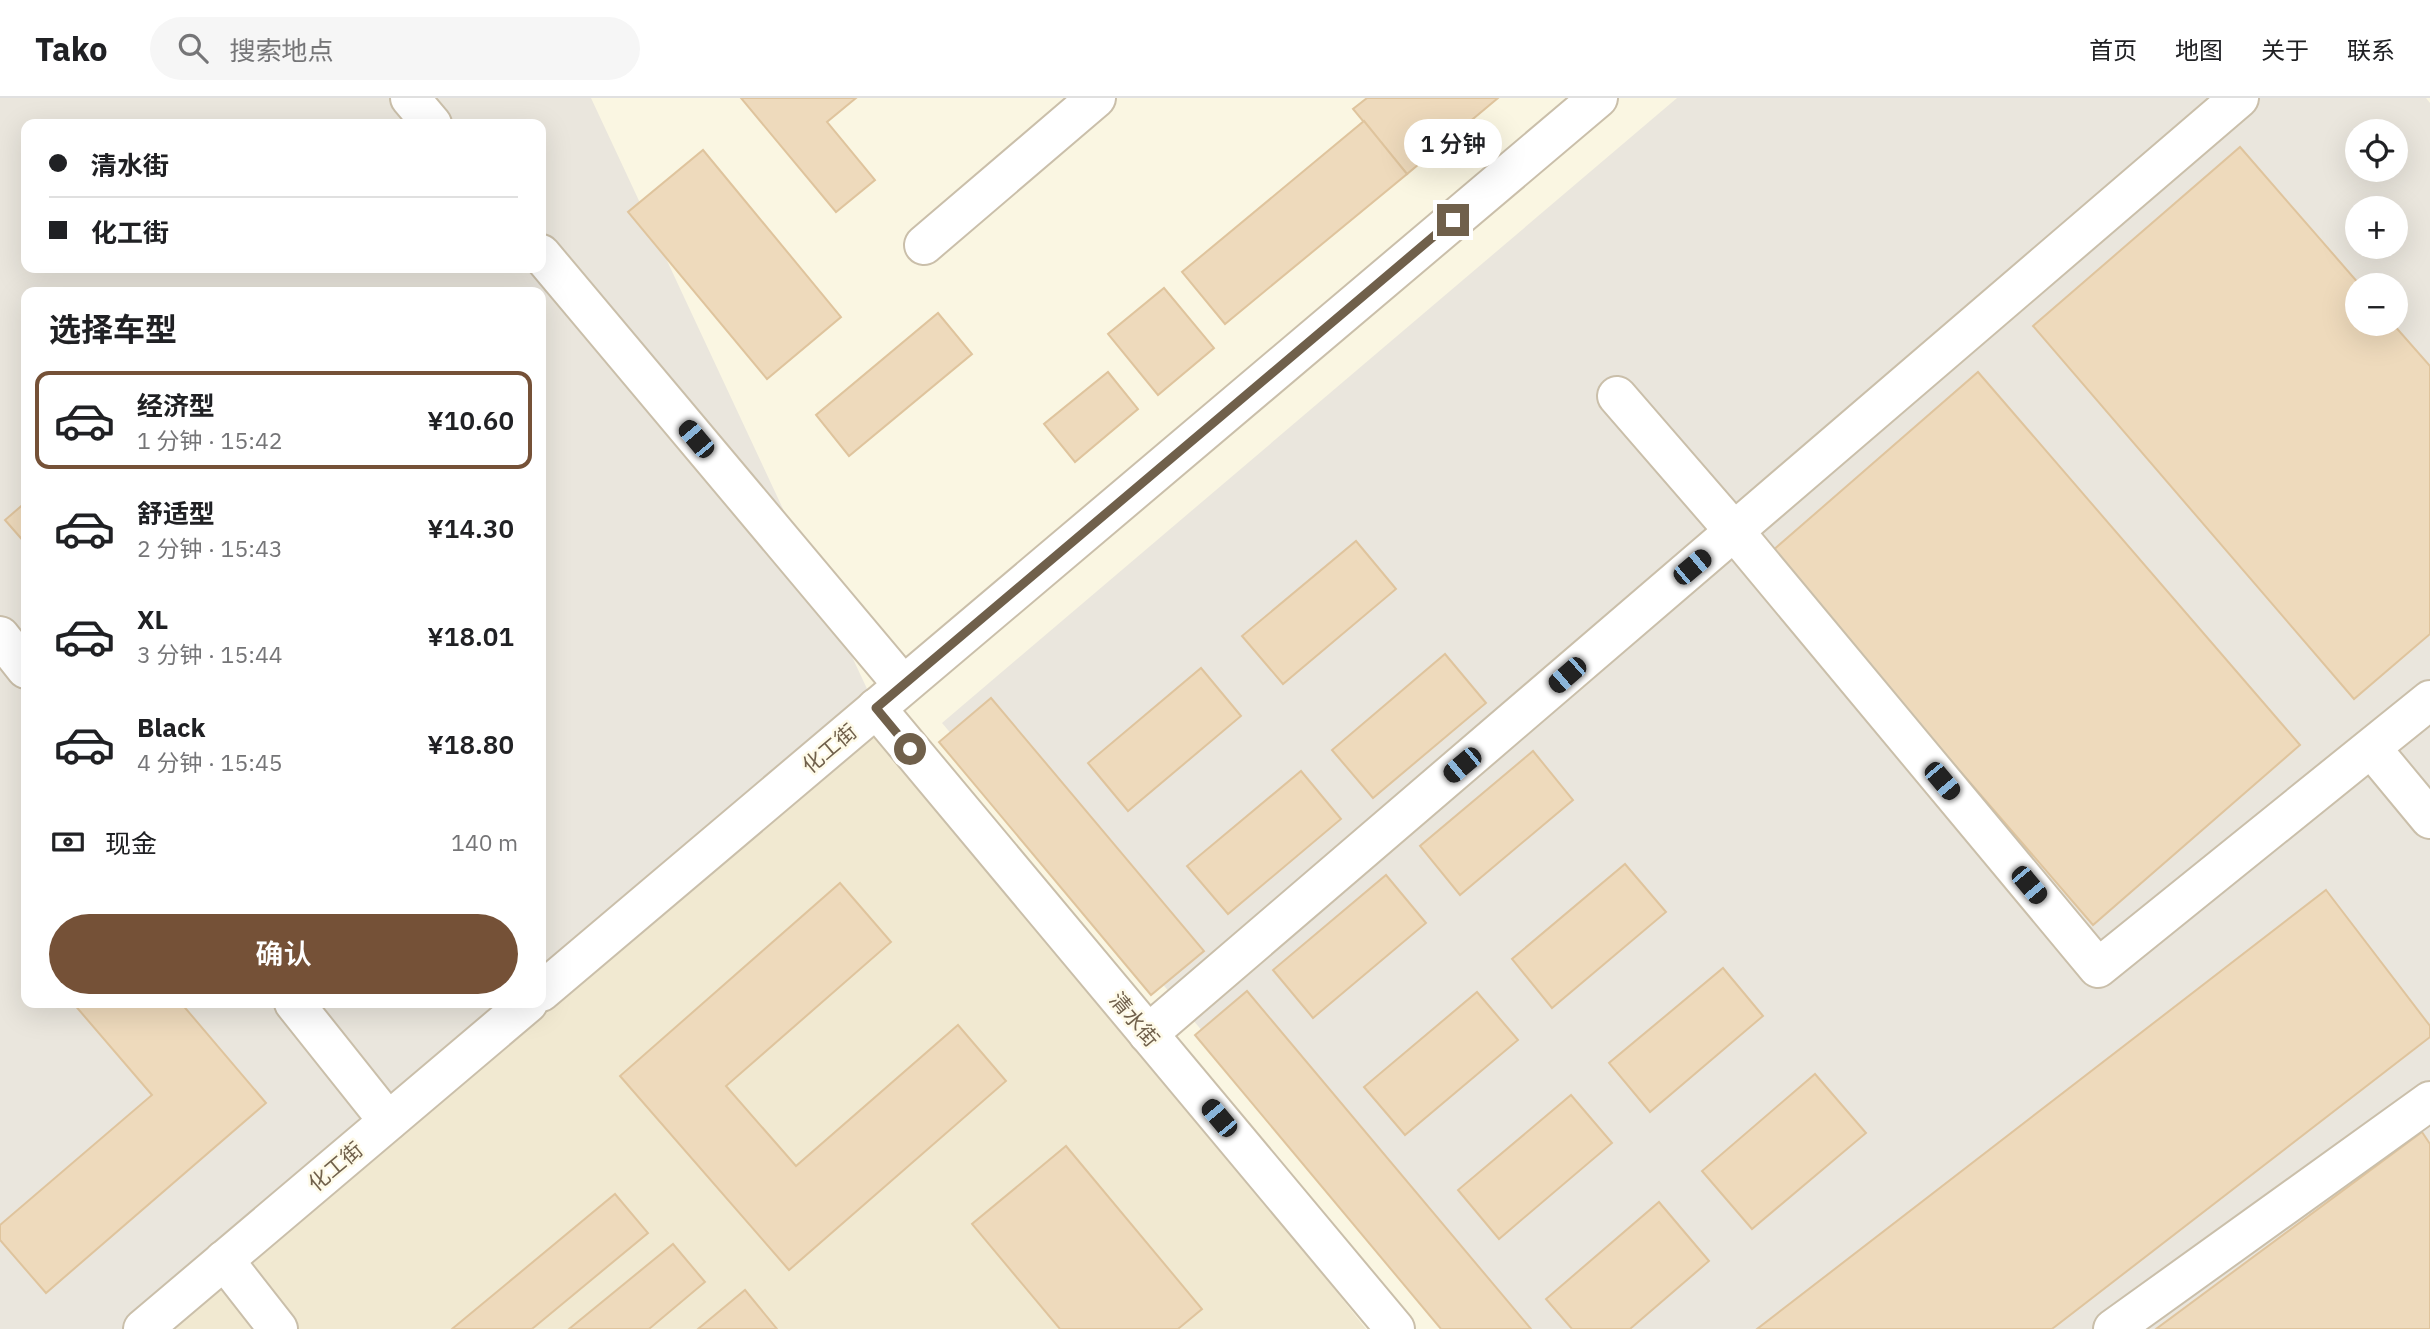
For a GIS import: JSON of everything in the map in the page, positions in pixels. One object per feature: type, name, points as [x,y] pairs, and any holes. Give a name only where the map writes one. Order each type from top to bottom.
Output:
[{"type":"street","points":[[410,98],[428,119]]},
{"type":"street","points":[[924,245],[1096,98]]},
{"type":"street","name":"化工街","points":[[546,988],[1598,98]]},
{"type":"street","points":[[1148,1034],[2239,98]]},
{"type":"street","name":"清水街","points":[[546,260],[889,696],[1148,1034],[1395,1329]]},
{"type":"street","points":[[1617,396],[1734,531],[2098,968],[2430,700]]},
{"type":"street","points":[[0,636],[21,663]]},
{"type":"street","points":[[2372,749],[2430,819]]},
{"type":"street","points":[[298,1008],[388,1121]]},
{"type":"street","name":"化工街","points":[[143,1329],[522,1008]]},
{"type":"street","points":[[2113,1329],[2430,1101]]},
{"type":"street","points":[[224,1260],[278,1329]]},
{"type":"shaded area","points":[[0,98],[591,98],[876,708],[546,988],[546,287],[21,287],[21,1008],[522,1008],[143,1329],[0,1329]]},
{"type":"shaded area","points":[[1677,98],[2426,98],[2430,103],[2430,1329],[1454,1329],[942,723]]},
{"type":"shaded area","points":[[876,708],[1366,1329],[143,1329],[522,1008],[546,1008],[546,988]]},
{"type":"building","points":[[741,98],[856,98],[827,122],[875,180],[836,212]]},
{"type":"building","points":[[1367,98],[1498,98],[1407,174],[1353,109]]},
{"type":"building","points":[[1364,121],[1407,174],[1225,324],[1182,272]]},
{"type":"building","points":[[2240,147],[2350,273],[2345,273],[2345,336],[2404,336],[2430,366],[2430,634],[2354,699],[2033,326]]},
{"type":"building","points":[[703,150],[841,317],[767,379],[628,212]]},
{"type":"building","points":[[1164,288],[1214,348],[1158,395],[1108,334]]},
{"type":"building","points":[[938,313],[972,354],[849,456],[816,415]]},
{"type":"building","points":[[1108,372],[1138,409],[1075,462],[1044,424]]},
{"type":"building","points":[[1978,372],[2300,745],[2093,925],[1771,552]]},
{"type":"building","points":[[21,506],[21,538],[5,520]]},
{"type":"building","points":[[1356,541],[1396,589],[1283,684],[1242,636]]},
{"type":"building","points":[[1445,654],[1486,703],[1373,798],[1332,750]]},
{"type":"building","points":[[1201,668],[1241,716],[1128,811],[1088,763]]},
{"type":"building","points":[[991,698],[1204,951],[1151,995],[939,742]]},
{"type":"building","points":[[1533,751],[1573,800],[1460,895],[1420,846]]},
{"type":"building","points":[[1301,771],[1341,819],[1228,914],[1187,866]]},
{"type":"building","points":[[1625,864],[1666,912],[1552,1008],[1512,959]]},
{"type":"building","points":[[1386,875],[1426,923],[1313,1018],[1273,970]]},
{"type":"building","points":[[840,883],[891,942],[726,1086],[796,1166],[958,1025],[1006,1081],[789,1270],[620,1076]]},
{"type":"building","points":[[2326,890],[2430,1026],[2430,1037],[2052,1329],[1757,1329]]},
{"type":"building","points":[[1723,968],[1763,1016],[1650,1112],[1609,1063]]},
{"type":"building","points":[[1247,991],[1531,1329],[1441,1329],[1195,1035]]},
{"type":"building","points":[[1477,992],[1518,1040],[1405,1135],[1364,1087]]},
{"type":"building","points":[[77,1008],[185,1008],[266,1103],[46,1293],[0,1240],[0,1225],[152,1095]]},
{"type":"building","points":[[1815,1074],[1866,1133],[1752,1229],[1702,1171]]},
{"type":"building","points":[[1571,1095],[1612,1143],[1499,1239],[1458,1190]]},
{"type":"building","points":[[2422,1132],[2430,1144],[2430,1329],[2156,1329]]},
{"type":"building","points":[[1066,1146],[1202,1309],[1178,1329],[1060,1329],[972,1224]]},
{"type":"building","points":[[615,1194],[648,1233],[532,1329],[452,1329]]},
{"type":"building","points":[[1659,1202],[1709,1261],[1630,1329],[1572,1329],[1546,1299]]},
{"type":"building","points":[[673,1244],[705,1282],[649,1329],[569,1329]]},
{"type":"building","points":[[745,1290],[777,1329],[698,1329]]},
{"type":"route","points":[[910,749],[876,708],[1453,220]]}]
